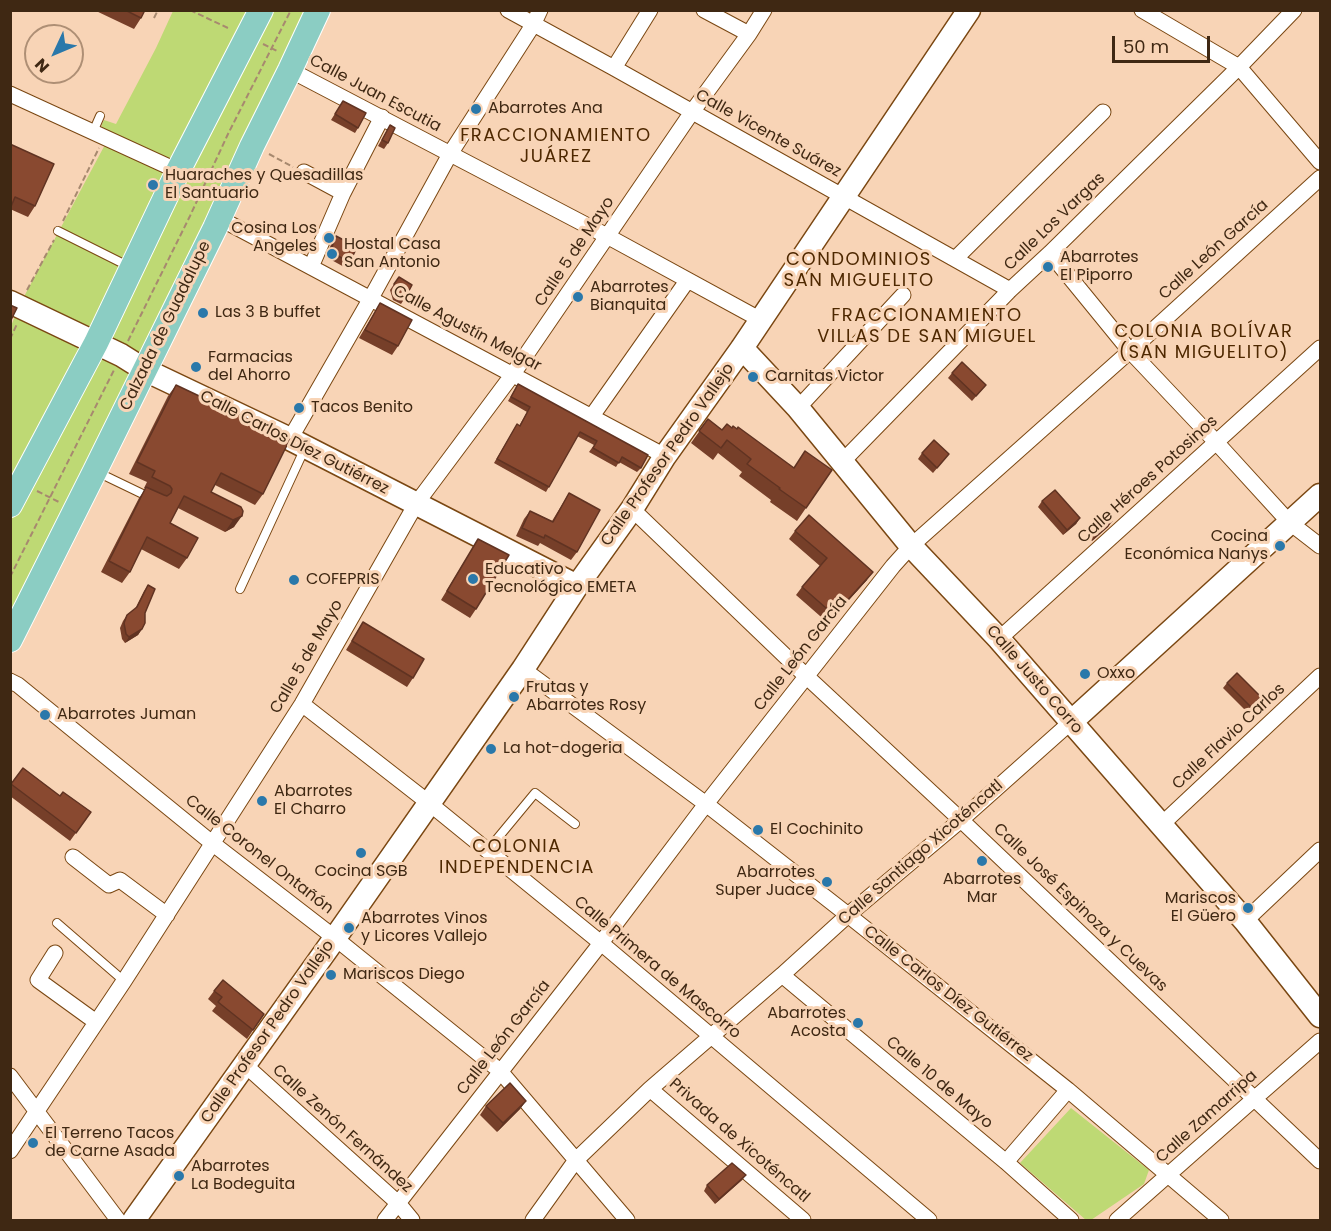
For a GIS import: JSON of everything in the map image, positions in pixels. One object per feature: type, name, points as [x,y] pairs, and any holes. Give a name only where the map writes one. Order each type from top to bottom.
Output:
[{"type":"main road","points":[[10,505],[96,343],[178,171],[261,10]]},
{"type":"main road","name":"Calzada de Guadalupe","points":[[10,640],[145,370],[318,10]]},
{"type":"street","name":"Calle Vicente Suárez","points":[[508,10],[1010,290]]},
{"type":"street","points":[[298,443],[371,298],[450,154],[533,25],[540,10]]},
{"type":"street","points":[[614,68],[650,10]]},
{"type":"street","points":[[704,10],[749,34]]},
{"type":"street","name":"Calle 5 de Mayo","points":[[10,1150],[124,981],[302,704],[416,504],[513,374],[764,10]]},
{"type":"street","name":"Calle Profesor Pedro Vallejo","points":[[134,1221],[523,669],[969,10]]},
{"type":"street","points":[[1142,10],[1239,68],[1320,162]]},
{"type":"street","name":"Calle Los Vargas","points":[[843,461],[1010,290],[1050,254],[1239,68],[1294,10]]},
{"type":"street","name":"Calle Juan Escutia","points":[[290,70],[607,236],[760,320]]},
{"type":"street","points":[[10,94],[178,171]]},
{"type":"street","points":[[955,259],[1103,112]]},
{"type":"street","points":[[311,267],[343,193],[382,117]]},
{"type":"street","points":[[304,172],[343,193]]},
{"type":"street","name":"Calle León García","points":[[385,1221],[706,804],[893,566],[911,546],[1320,178]]},
{"type":"street","name":"Calle Agustín Melgar","points":[[219,218],[666,456]]},
{"type":"street","points":[[1050,254],[1130,351],[1289,522],[1320,546]]},
{"type":"street","points":[[592,416],[687,281]]},
{"type":"street","points":[[798,408],[903,295]]},
{"type":"street","name":"Calle Carlos Díez Gutiérrez","points":[[15,304],[121,355],[145,370],[298,443],[577,586]]},
{"type":"street","name":"Calle Justo Corro","points":[[742,348],[798,408],[911,546],[999,639],[1245,921],[1320,1016]]},
{"type":"street","name":"Calle Héroes Potosinos","points":[[999,639],[1320,348]]},
{"type":"street","name":"Calle Santiago Xicoténcatl","points":[[533,1221],[576,1160],[650,1089],[848,915],[961,820],[1320,495]]},
{"type":"street","name":"Calle José Espinoza y Cuevas","points":[[632,509],[1320,1161]]},
{"type":"street","name":"Calle Carlos Díez Gutiérrez","points":[[523,669],[706,804],[848,915],[1068,1090],[1221,1221]]},
{"type":"street","name":"Calle Flavio Carlos","points":[[1161,825],[1320,676]]},
{"type":"street","name":"Calle Coronel Ontañón","points":[[10,681],[18,685],[212,843],[335,938],[500,1071],[627,1221]]},
{"type":"street","name":"Calle Primera de Mascorro","points":[[302,704],[429,803],[601,943],[929,1221]]},
{"type":"street","points":[[1245,921],[1320,850]]},
{"type":"street","points":[[73,857],[109,885],[120,880],[167,915]]},
{"type":"street","points":[[55,953],[38,980],[96,1022]]},
{"type":"street","name":"Calle 10 de Mayo","points":[[782,975],[1006,1162],[1071,1221]]},
{"type":"street","name":"Calle Zamarripa","points":[[1117,1221],[1320,1041]]},
{"type":"street","name":"Calle Zenón Fernández","points":[[245,1065],[398,1203],[412,1221]]},
{"type":"street","points":[[10,1076],[118,1221]]},
{"type":"street","name":"Privada de Xicoténcatl","points":[[650,1089],[803,1221]]},
{"type":"street","points":[[1006,1162],[1068,1090]]},
{"type":"lane","points":[[99,134],[100,116]]},
{"type":"lane","points":[[58,231],[132,268]]},
{"type":"lane","points":[[240,589],[298,443]]},
{"type":"lane","points":[[95,471],[158,501]]},
{"type":"lane","points":[[487,851],[535,793],[575,824]]},
{"type":"lane","points":[[57,923],[124,981]]},
{"type":"path","points":[[154,18],[158,10]]},
{"type":"path","name":"Calzada de Guadalupe","points":[[10,577],[291,10]]},
{"type":"path","points":[[15,304],[58,231],[99,134]]},
{"type":"path","points":[[252,146],[304,172]]},
{"type":"path","points":[[22,484],[75,510]]},
{"type":"green space","points":[[173,11],[251,11],[177,167],[101,131],[104,120],[116,124]]},
{"type":"green space","points":[[267,11],[313,11],[11,617],[11,326],[19,306],[108,139],[178,171]]},
{"type":"green space","points":[[1071,1108],[1149,1170],[1144,1184],[1091,1220],[1086,1220],[1020,1163]]},
{"type":"building","points":[[125,10],[145,10],[141,18]]},
{"type":"building","points":[[343,101],[366,113],[358,128],[335,114]]},
{"type":"building","points":[[390,125],[395,128],[388,143],[382,140]]},
{"type":"building","points":[[10,144],[54,164],[35,206],[15,197],[10,209]]},
{"type":"building","points":[[336,236],[357,247],[350,262],[330,252]]},
{"type":"building","points":[[399,277],[412,285],[405,298],[397,294],[394,284]]},
{"type":"building","points":[[380,303],[412,320],[398,346],[365,330]]},
{"type":"building","points":[[10,305],[17,308],[10,322]]},
{"type":"building","points":[[962,362],[986,385],[976,396],[952,373]]},
{"type":"building","points":[[518,384],[648,455],[641,468],[622,457],[619,463],[593,448],[597,441],[580,432],[549,487],[497,459],[517,424],[520,426],[530,407],[511,397]]},
{"type":"building","points":[[176,385],[290,439],[263,494],[221,473],[211,492],[241,507],[242,516],[233,520],[184,496],[170,523],[198,538],[187,558],[147,537],[130,572],[109,561],[146,487],[167,496],[171,493],[170,486],[152,477],[155,471],[137,462]]},
{"type":"building","points":[[708,419],[722,430],[727,424],[732,428],[733,426],[737,429],[738,427],[794,468],[805,451],[832,470],[806,508],[747,464],[751,459],[727,440],[721,448],[699,431]]},
{"type":"building","points":[[934,440],[949,454],[937,468],[922,453]]},
{"type":"building","points":[[1055,490],[1080,518],[1067,530],[1042,501]]},
{"type":"building","points":[[569,493],[600,510],[577,552],[545,535],[544,538],[522,528],[530,511],[553,522]]},
{"type":"building","points":[[1104,512],[1112,521],[1096,535],[1088,526]]},
{"type":"building","points":[[809,515],[873,572],[834,615],[802,587],[827,558],[795,531]]},
{"type":"building","name":"Educativo Tecnológico EMETA","points":[[478,539],[509,555],[476,609],[447,591]]},
{"type":"building","points":[[148,585],[155,589],[145,613],[145,623],[142,629],[129,637],[126,634],[124,623],[127,615],[137,607]]},
{"type":"building","points":[[363,622],[424,659],[413,678],[352,641]]},
{"type":"building","points":[[1237,673],[1261,697],[1251,707],[1227,683]]},
{"type":"building","points":[[23,768],[60,796],[63,792],[91,812],[76,833],[11,784]]},
{"type":"building","points":[[223,980],[264,1014],[253,1030],[218,1002],[222,997],[214,991]]},
{"type":"building","points":[[510,1083],[526,1101],[503,1123],[486,1106]]},
{"type":"building","points":[[732,1163],[746,1175],[719,1199],[707,1185]]},
{"type":"place","name":"Abarrotes Ana","points":[[476,109]]},
{"type":"place","name":"Huaraches y Quesadillas El Santuario","points":[[153,185]]},
{"type":"place","name":"Cosina Los Angeles","points":[[329,238]]},
{"type":"place","name":"Hostal Casa San Antonio","points":[[332,254]]},
{"type":"place","name":"Abarrotes El Piporro","points":[[1048,267]]},
{"type":"place","name":"Abarrotes Bianquita","points":[[578,297]]},
{"type":"place","name":"Las 3 B buffet","points":[[203,313]]},
{"type":"place","name":"Farmacias del Ahorro","points":[[196,367]]},
{"type":"place","name":"Carnitas Victor","points":[[753,377]]},
{"type":"place","name":"Tacos Benito","points":[[299,408]]},
{"type":"place","name":"Cocina Económica Nanys","points":[[1280,546]]},
{"type":"place","name":"Educativo Tecnológico EMETA","points":[[473,579]]},
{"type":"place","name":"COFEPRIS","points":[[294,580]]},
{"type":"place","name":"Oxxo","points":[[1085,674]]},
{"type":"place","name":"Frutas y Abarrotes Rosy","points":[[514,697]]},
{"type":"place","name":"Abarrotes Juman","points":[[45,715]]},
{"type":"place","name":"La hot-dogeria","points":[[491,749]]},
{"type":"place","name":"Abarrotes El Charro","points":[[262,801]]},
{"type":"place","name":"El Cochinito","points":[[758,830]]},
{"type":"place","name":"Cocina SGB","points":[[361,853]]},
{"type":"place","name":"Abarrotes Mar","points":[[982,861]]},
{"type":"place","name":"Abarrotes Super Juace","points":[[827,882]]},
{"type":"place","name":"Mariscos El Güero","points":[[1248,908]]},
{"type":"place","name":"Abarrotes Vinos y Licores Vallejo","points":[[349,928]]},
{"type":"place","name":"Mariscos Diego","points":[[331,975]]},
{"type":"place","name":"Abarrotes Acosta","points":[[858,1023]]},
{"type":"place","name":"El Terreno Tacos de Carne Asada","points":[[33,1143]]},
{"type":"place","name":"Abarrotes La Bodeguita","points":[[179,1176]]},
{"type":"district","name":"FRACCIONAMIENTO JUÁREZ","points":[[556,146]]},
{"type":"district","name":"CONDOMINIOS SAN MIGUELITO","points":[[859,270]]},
{"type":"district","name":"FRACCIONAMIENTO VILLAS DE SAN MIGUEL","points":[[927,326]]},
{"type":"district","name":"COLONIA BOLÍVAR (SAN MIGUELITO)","points":[[1204,342]]},
{"type":"district","name":"COLONIA INDEPENDENCIA","points":[[517,857]]}]
